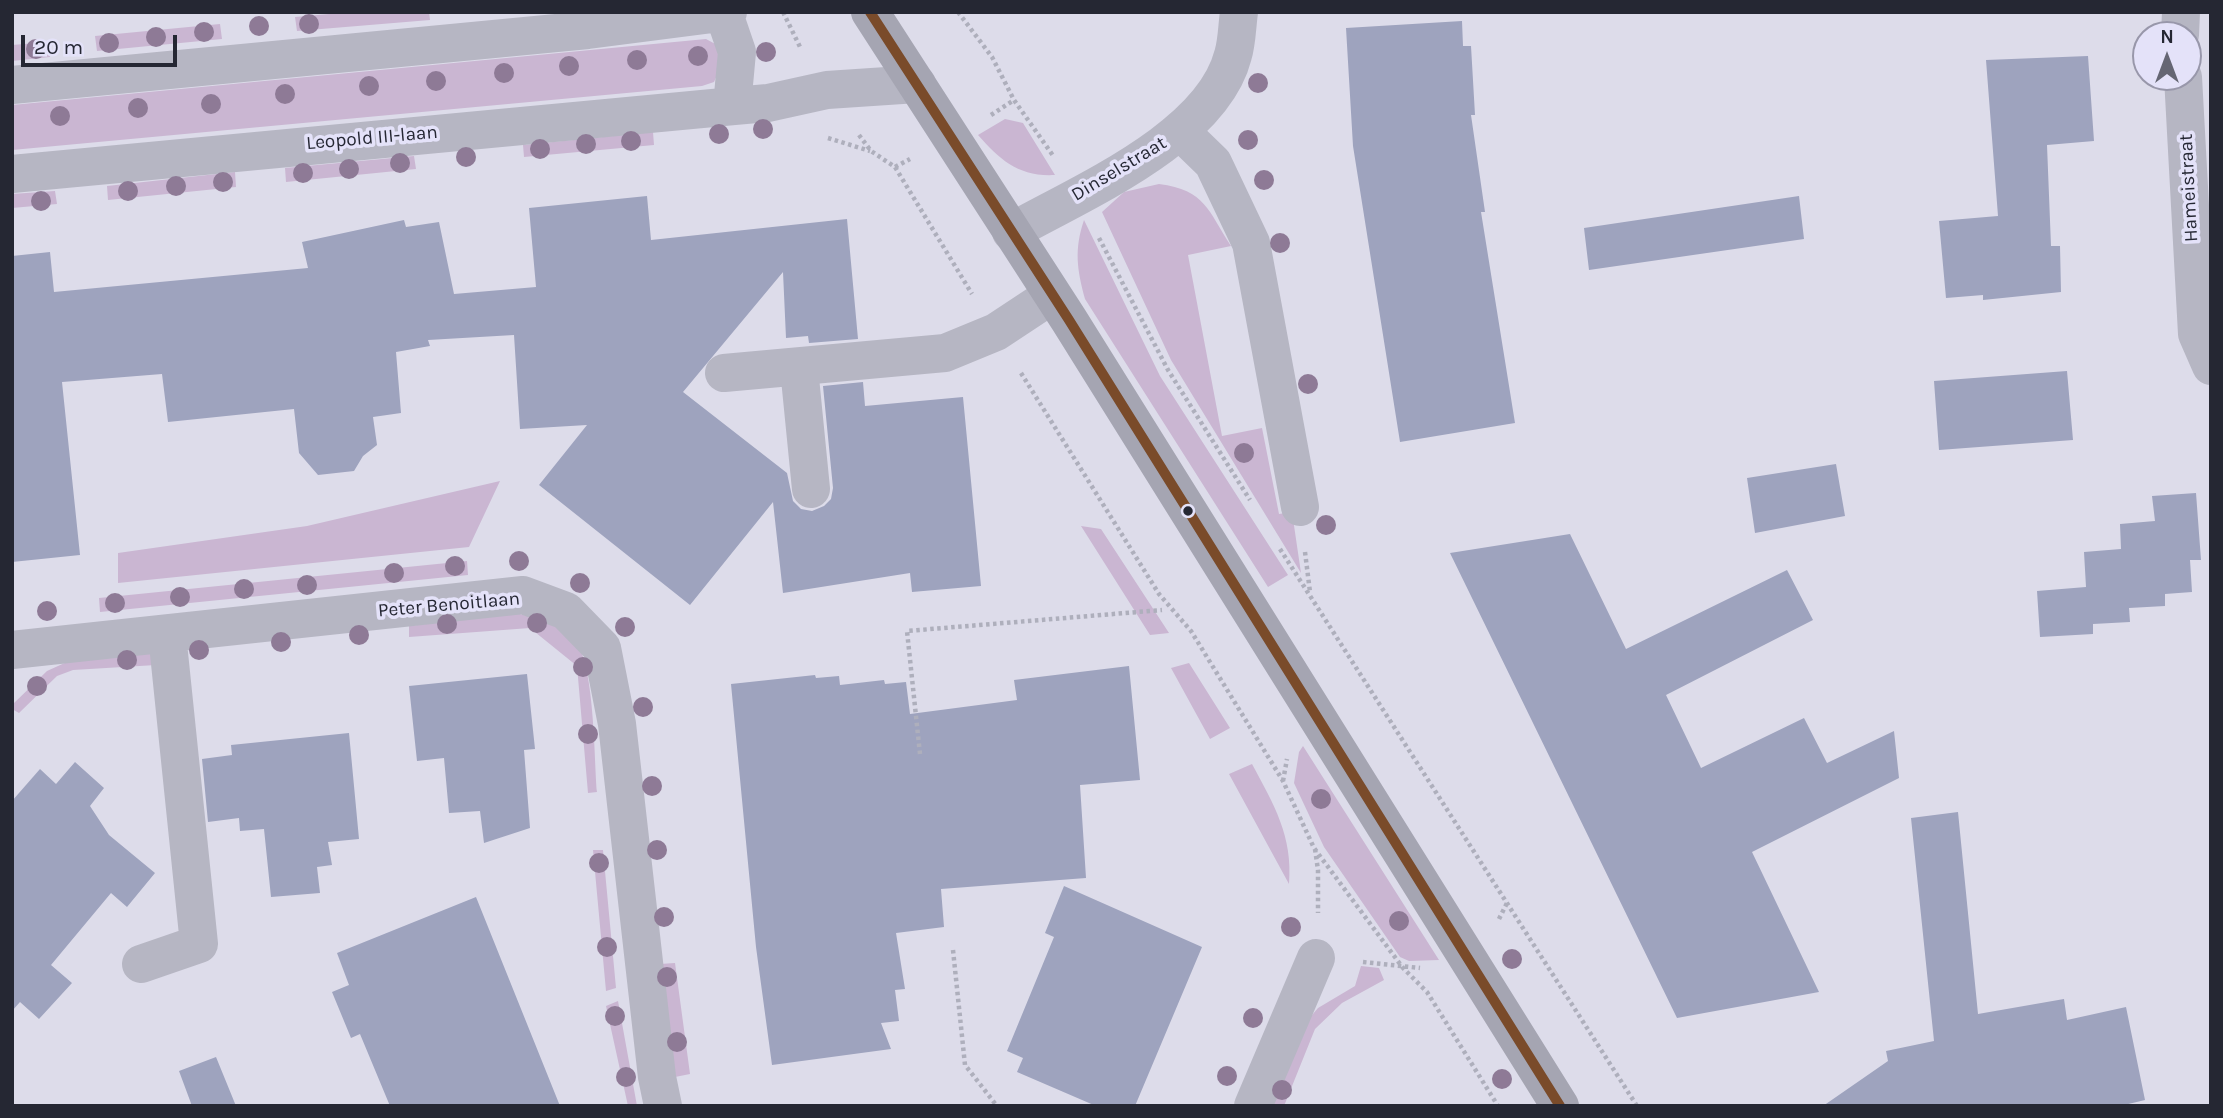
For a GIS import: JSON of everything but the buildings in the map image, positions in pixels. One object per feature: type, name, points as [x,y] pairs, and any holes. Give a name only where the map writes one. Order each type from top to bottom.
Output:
[{"type":"main road","points":[[870,12],[1052,295],[1560,1106]]},
{"type":"street","name":"Dinselstraat","points":[[1011,232],[1133,165],[1180,131],[1215,93],[1233,56],[1239,12]]},
{"type":"street","points":[[12,85],[726,13],[737,52],[732,106]]},
{"type":"street","name":"Leopold III-laan","points":[[12,174],[768,103],[827,90],[917,84]]},
{"type":"street","name":"Hameistraat","points":[[2192,91],[2197,334],[2211,366]]},
{"type":"street","points":[[1180,131],[1213,163],[1251,243],[1300,507]]},
{"type":"street","points":[[724,373],[945,353],[996,332],[1052,295]]},
{"type":"street","points":[[799,368],[811,489]]},
{"type":"street","name":"Peter Benoitlaan","points":[[18,656],[167,634],[523,595],[566,611],[602,648],[617,724],[655,1065],[663,1106]]},
{"type":"street","points":[[141,964],[199,944],[167,634]]},
{"type":"street","points":[[1253,1106],[1315,958]]},
{"type":"path","points":[[958,12],[992,57],[1014,100],[1057,162]]},
{"type":"path","points":[[827,90],[871,151],[895,167],[1159,594],[1191,631],[1283,781],[1314,848],[1403,968],[1427,992],[1497,1106]]},
{"type":"path","points":[[1095,230],[1168,370],[1257,512]]},
{"type":"path","points":[[1279,547],[1637,1106]]},
{"type":"path","points":[[920,754],[907,631],[1162,610]]},
{"type":"path","points":[[1314,848],[1319,902]]},
{"type":"path","points":[[953,950],[965,1065],[997,1106]]},
{"type":"path","points":[[1362,962],[1425,968]]},
{"type":"shaded area","points":[[352,12],[429,12],[430,20],[297,31],[295,17]]},
{"type":"shaded area","points":[[220,24],[222,39],[97,51],[95,36]]},
{"type":"shaded area","points":[[706,39],[719,46],[720,69],[714,82],[702,86],[12,150],[12,105]]},
{"type":"shaded area","points":[[49,42],[50,57],[12,61],[12,45]]},
{"type":"shaded area","points":[[1005,119],[1023,123],[1055,175],[1031,173],[1011,165],[978,135]]},
{"type":"shaded area","points":[[653,132],[654,145],[524,157],[523,145]]},
{"type":"shaded area","points":[[414,156],[416,169],[286,182],[285,168]]},
{"type":"shaded area","points":[[235,172],[236,187],[108,200],[107,186]]},
{"type":"shaded area","points":[[1159,184],[1187,191],[1196,197],[1211,213],[1231,246],[1188,255],[1222,436],[1262,428],[1279,514],[1292,512],[1301,573],[1171,360],[1102,212],[1124,192]]},
{"type":"shaded area","points":[[55,191],[57,204],[12,208],[12,194]]},
{"type":"shaded area","points":[[1084,220],[1160,376],[1288,575],[1268,587],[1085,299],[1078,260]]},
{"type":"shaded area","points":[[500,481],[469,547],[118,583],[118,553],[307,526]]},
{"type":"shaded area","points":[[1081,526],[1101,529],[1169,633],[1150,635]]},
{"type":"shaded area","points":[[467,561],[468,575],[100,612],[99,598]]},
{"type":"shaded area","points":[[516,613],[562,629],[574,639],[581,651],[590,689],[597,792],[588,793],[577,666],[530,628],[409,637],[409,626]]},
{"type":"shaded area","points":[[154,652],[156,665],[73,670],[57,676],[19,713],[12,709],[12,705],[47,671],[69,661]]},
{"type":"shaded area","points":[[1189,663],[1230,728],[1210,739],[1171,668]]},
{"type":"shaded area","points":[[1303,746],[1439,960],[1409,961],[1400,957],[1324,847],[1294,783],[1299,752]]},
{"type":"shaded area","points":[[1252,764],[1285,836],[1289,884],[1229,774]]},
{"type":"shaded area","points":[[593,850],[603,850],[616,988],[606,991]]},
{"type":"shaded area","points":[[675,963],[690,1074],[675,1077],[660,964]]},
{"type":"shaded area","points":[[1361,966],[1379,968],[1384,980],[1342,1003],[1315,1029],[1284,1106],[1271,1106],[1307,1021],[1318,1008],[1355,986]]},
{"type":"shaded area","points":[[618,1001],[637,1106],[628,1106],[606,1006]]},
{"type":"transit line","points":[[870,12],[1069,320],[1560,1106]]}]
